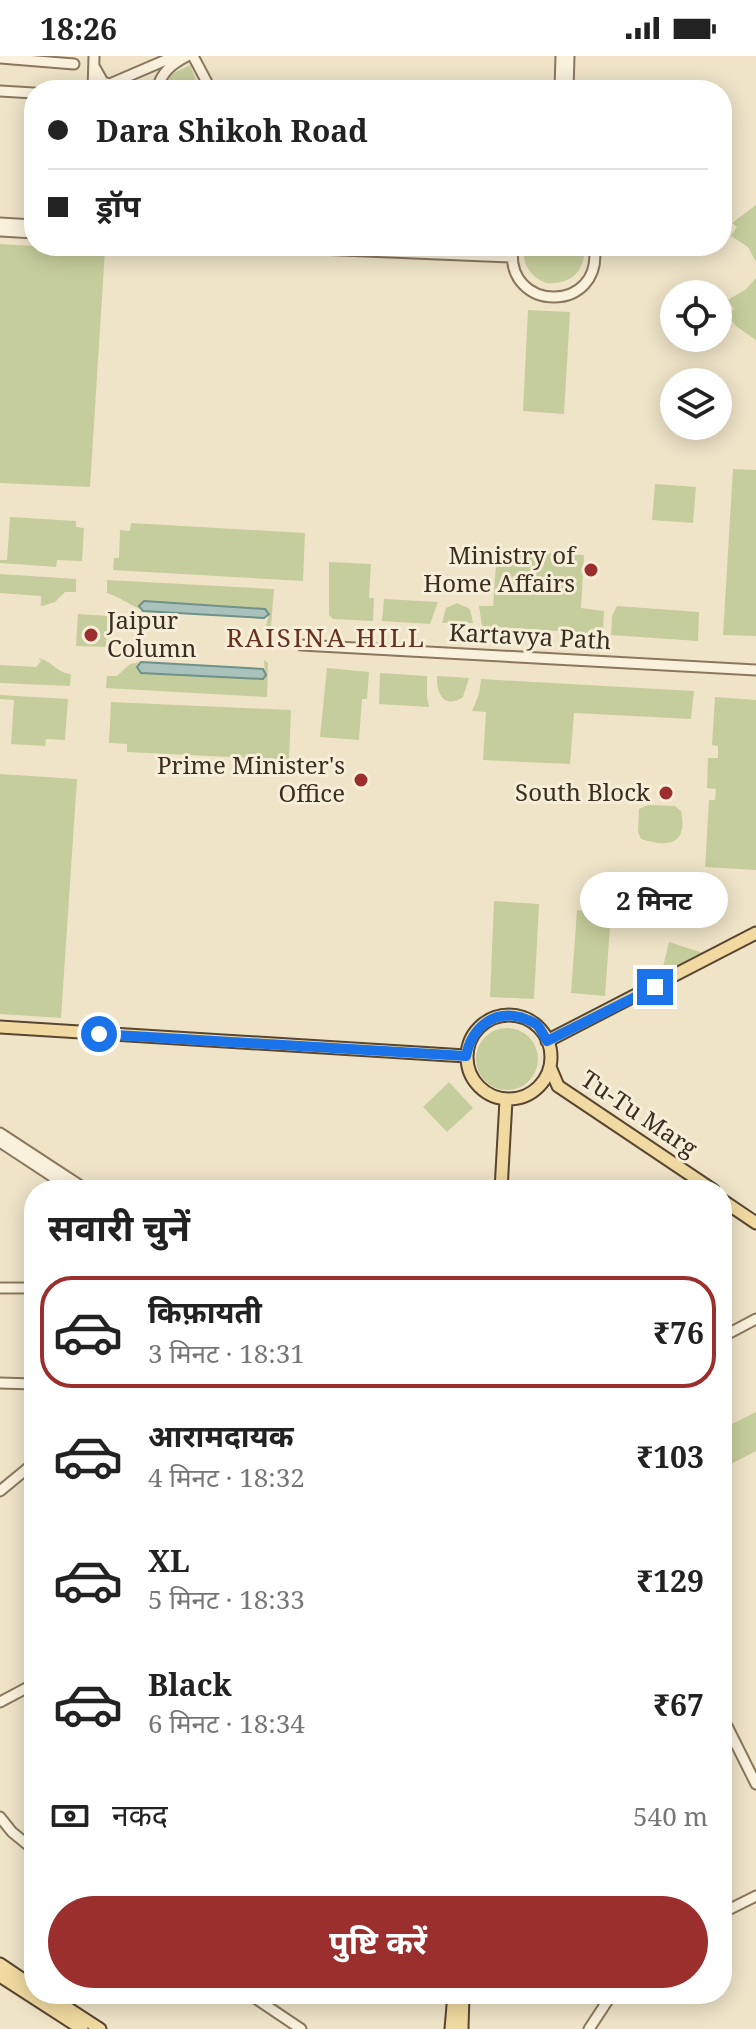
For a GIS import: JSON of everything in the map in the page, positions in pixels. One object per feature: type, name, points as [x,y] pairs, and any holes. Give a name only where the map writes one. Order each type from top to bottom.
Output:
[{"type":"main road","points":[[547,1041],[756,933]]},
{"type":"main road","points":[[512,1016],[536,1023],[547,1041],[550,1067],[533,1092],[506,1100],[488,1095],[474,1082],[466,1056],[473,1035],[490,1020],[512,1016]]},
{"type":"main road","points":[[0,1027],[466,1056]]},
{"type":"main road","name":"Tu-Tu Marg","points":[[550,1067],[558,1086],[698,1180]]},
{"type":"main road","name":"Tu-Tu Marg","points":[[533,1092],[545,1089],[563,1096],[691,1180]]},
{"type":"main road","points":[[502,1180],[506,1100]]},
{"type":"main road","points":[[732,1204],[756,1220]]},
{"type":"main road","points":[[0,1964],[24,1980]]},
{"type":"main road","points":[[0,1976],[24,1992]]},
{"type":"main road","points":[[43,2004],[82,2029]]},
{"type":"main road","points":[[61,2004],[100,2029]]},
{"type":"main road","points":[[451,2029],[453,2004]]},
{"type":"main road","points":[[462,2029],[463,2004]]},
{"type":"street","points":[[122,80],[175,56]]},
{"type":"street","points":[[160,80],[172,64],[190,56],[205,80]]},
{"type":"street","points":[[560,80],[561,56]]},
{"type":"street","points":[[568,80],[569,56]]},
{"type":"street","points":[[0,58],[74,64]]},
{"type":"street","points":[[94,61],[102,80]]},
{"type":"street","points":[[0,91],[24,92]]},
{"type":"street","points":[[4,227],[24,226]]},
{"type":"street","points":[[4,227],[24,231]]},
{"type":"street","points":[[513,256],[516,275],[528,289],[544,297],[561,297],[577,290],[590,278],[595,256]]},
{"type":"street","name":"Kartavya Path","points":[[301,645],[756,670]]},
{"type":"street","points":[[0,1133],[72,1180]]},
{"type":"street","points":[[0,1142],[56,1180]]},
{"type":"street","points":[[0,1288],[24,1288]]},
{"type":"street","points":[[732,1332],[756,1319]]},
{"type":"street","points":[[0,1383],[24,1384]]},
{"type":"street","points":[[0,1491],[24,1471]]},
{"type":"street","points":[[0,1702],[24,1689]]},
{"type":"street","points":[[732,1736],[756,1784]]},
{"type":"street","points":[[0,1817],[24,1842]]},
{"type":"street","points":[[732,1908],[756,1896]]},
{"type":"street","points":[[264,2004],[301,2029]]},
{"type":"street","points":[[589,2029],[605,2004]]},
{"type":"green space","points":[[190,65],[196,80],[168,80],[170,75]]},
{"type":"green space","points":[[756,205],[756,262],[748,247],[732,237],[737,227],[732,223]]},
{"type":"green space","points":[[0,244],[24,245],[24,256],[105,256],[90,487],[0,483]]},
{"type":"green space","points":[[584,256],[575,275],[555,283],[546,283],[535,277],[524,258]]},
{"type":"green space","points":[[756,278],[756,340],[732,322],[732,298]]},
{"type":"green space","points":[[528,310],[570,312],[564,414],[523,411]]},
{"type":"green space","points":[[733,469],[756,470],[756,636],[723,635]]},
{"type":"green space","points":[[655,484],[696,487],[693,523],[652,520]]},
{"type":"green space","points":[[10,517],[76,521],[76,527],[84,528],[82,561],[57,560],[56,567],[0,563],[0,560],[7,560]]},
{"type":"green space","points":[[131,523],[305,533],[303,581],[113,570],[114,558],[119,558],[120,530],[130,531]]},
{"type":"green space","points":[[497,550],[584,555],[581,608],[604,611],[603,634],[482,626],[479,606],[493,606]]},
{"type":"green space","points":[[329,562],[371,564],[369,598],[374,598],[373,621],[333,619],[329,615]]},
{"type":"green space","points":[[0,574],[76,579],[76,592],[65,592],[55,602],[43,606],[39,605],[41,596],[0,593]]},
{"type":"green space","points":[[107,580],[274,589],[271,626],[266,626],[269,614],[139,606],[140,609],[107,593]]},
{"type":"green space","points":[[384,599],[438,602],[430,624],[382,621]]},
{"type":"green space","points":[[457,603],[470,609],[473,623],[442,623],[446,608]]},
{"type":"green space","points":[[617,606],[699,612],[698,641],[611,635],[612,616]]},
{"type":"green space","points":[[78,614],[108,616],[106,647],[76,646]]},
{"type":"green space","points":[[38,658],[71,674],[70,686],[0,683],[0,665],[36,667],[41,661]]},
{"type":"green space","points":[[264,660],[268,663],[267,697],[106,688],[107,676],[117,676],[130,664],[141,662],[138,664],[142,673],[263,679]]},
{"type":"green space","points":[[327,668],[369,672],[367,699],[362,699],[359,740],[320,737]]},
{"type":"green space","points":[[380,673],[427,676],[429,707],[379,704]]},
{"type":"green space","points":[[437,676],[469,678],[463,697],[451,702],[442,698]]},
{"type":"green space","points":[[481,679],[694,691],[691,719],[574,713],[570,764],[483,760],[486,712],[472,711]]},
{"type":"green space","points":[[0,695],[68,699],[65,740],[46,739],[45,746],[11,744],[14,700],[0,699]]},
{"type":"green space","points":[[715,697],[756,700],[756,870],[705,867],[709,800],[715,800],[716,789],[707,788],[708,758],[718,758],[718,746],[712,745]]},
{"type":"green space","points":[[111,702],[291,710],[289,760],[127,752],[127,744],[109,743]]},
{"type":"green space","points":[[0,774],[77,779],[61,1018],[0,1014]]},
{"type":"green space","points":[[648,805],[675,806],[681,811],[682,831],[679,837],[668,843],[641,839],[638,832],[639,809]]},
{"type":"green space","points":[[494,901],[539,904],[534,999],[490,997]]},
{"type":"green space","points":[[577,910],[611,913],[605,996],[571,993]]},
{"type":"green space","points":[[669,942],[703,953],[661,975]]},
{"type":"green space","points":[[501,1028],[513,1028],[529,1037],[536,1047],[536,1071],[529,1081],[513,1090],[501,1090],[481,1076],[476,1065],[476,1053],[490,1033]]},
{"type":"green space","points":[[449,1082],[473,1108],[447,1132],[423,1107]]},
{"type":"green space","points":[[756,1412],[756,1451],[732,1463],[732,1424]]},
{"type":"water","points":[[144,601],[265,609],[269,614],[264,618],[143,611],[139,606]]},
{"type":"water","points":[[141,662],[263,669],[266,675],[263,679],[141,673],[137,667]]},
{"type":"place","name":"Ministry of Home Affairs","points":[[591,570]]},
{"type":"place","name":"Jaipur Column","points":[[91,635]]},
{"type":"place","name":"Prime Minister's Office","points":[[361,780]]},
{"type":"place","name":"South Block","points":[[666,793]]},
{"type":"district","name":"RAISINA HILL","points":[[326,638]]},
{"type":"route","points":[[99,1034],[466,1056],[473,1035],[481,1026],[500,1016],[523,1018],[536,1023],[547,1041],[655,987]]}]
